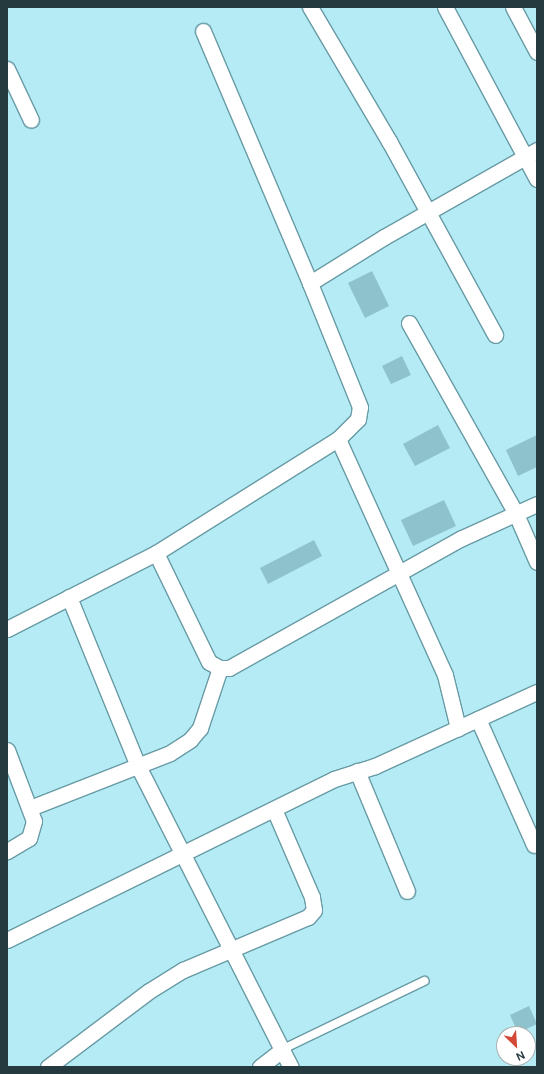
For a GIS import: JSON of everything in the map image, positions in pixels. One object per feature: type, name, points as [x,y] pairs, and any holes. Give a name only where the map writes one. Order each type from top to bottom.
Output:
[{"type":"street","points":[[310,7],[429,213],[495,335]]},
{"type":"street","points":[[446,7],[531,153],[537,179]]},
{"type":"street","points":[[513,7],[537,52]]},
{"type":"street","points":[[7,629],[156,553],[338,439],[358,419],[360,407],[310,283],[203,31]]},
{"type":"street","points":[[7,69],[31,120]]},
{"type":"street","points":[[310,283],[384,237],[429,213],[531,153]]},
{"type":"street","points":[[409,323],[516,514],[537,562]]},
{"type":"street","points":[[338,439],[445,675],[458,728]]},
{"type":"street","points":[[156,553],[209,662],[220,668],[229,668],[242,663],[462,538],[537,504]]},
{"type":"street","points":[[69,597],[138,766],[291,1067]]},
{"type":"street","points":[[30,808],[170,753],[190,740],[200,728],[220,668]]},
{"type":"street","points":[[7,940],[334,779],[357,771],[458,728],[537,692]]},
{"type":"street","points":[[478,719],[534,845]]},
{"type":"street","points":[[7,750],[34,822],[29,838],[7,851]]},
{"type":"street","points":[[357,771],[407,891]]},
{"type":"street","points":[[48,1067],[155,987],[183,970],[297,924],[314,910],[312,897],[274,808]]},
{"type":"street","points":[[260,1067],[282,1049]]},
{"type":"lane","points":[[282,1049],[424,981]]},
{"type":"building","points":[[372,271],[389,306],[365,318],[348,283]]},
{"type":"building","points":[[402,356],[411,375],[391,384],[382,366]]},
{"type":"building","points":[[438,425],[450,448],[415,466],[403,444]]},
{"type":"building","points":[[537,435],[537,467],[518,476],[506,450]]},
{"type":"building","points":[[444,500],[456,526],[413,546],[401,520]]},
{"type":"building","points":[[314,540],[322,556],[268,584],[260,568]]},
{"type":"building","points":[[529,1006],[537,1024],[533,1026],[515,1026],[510,1015]]}]
